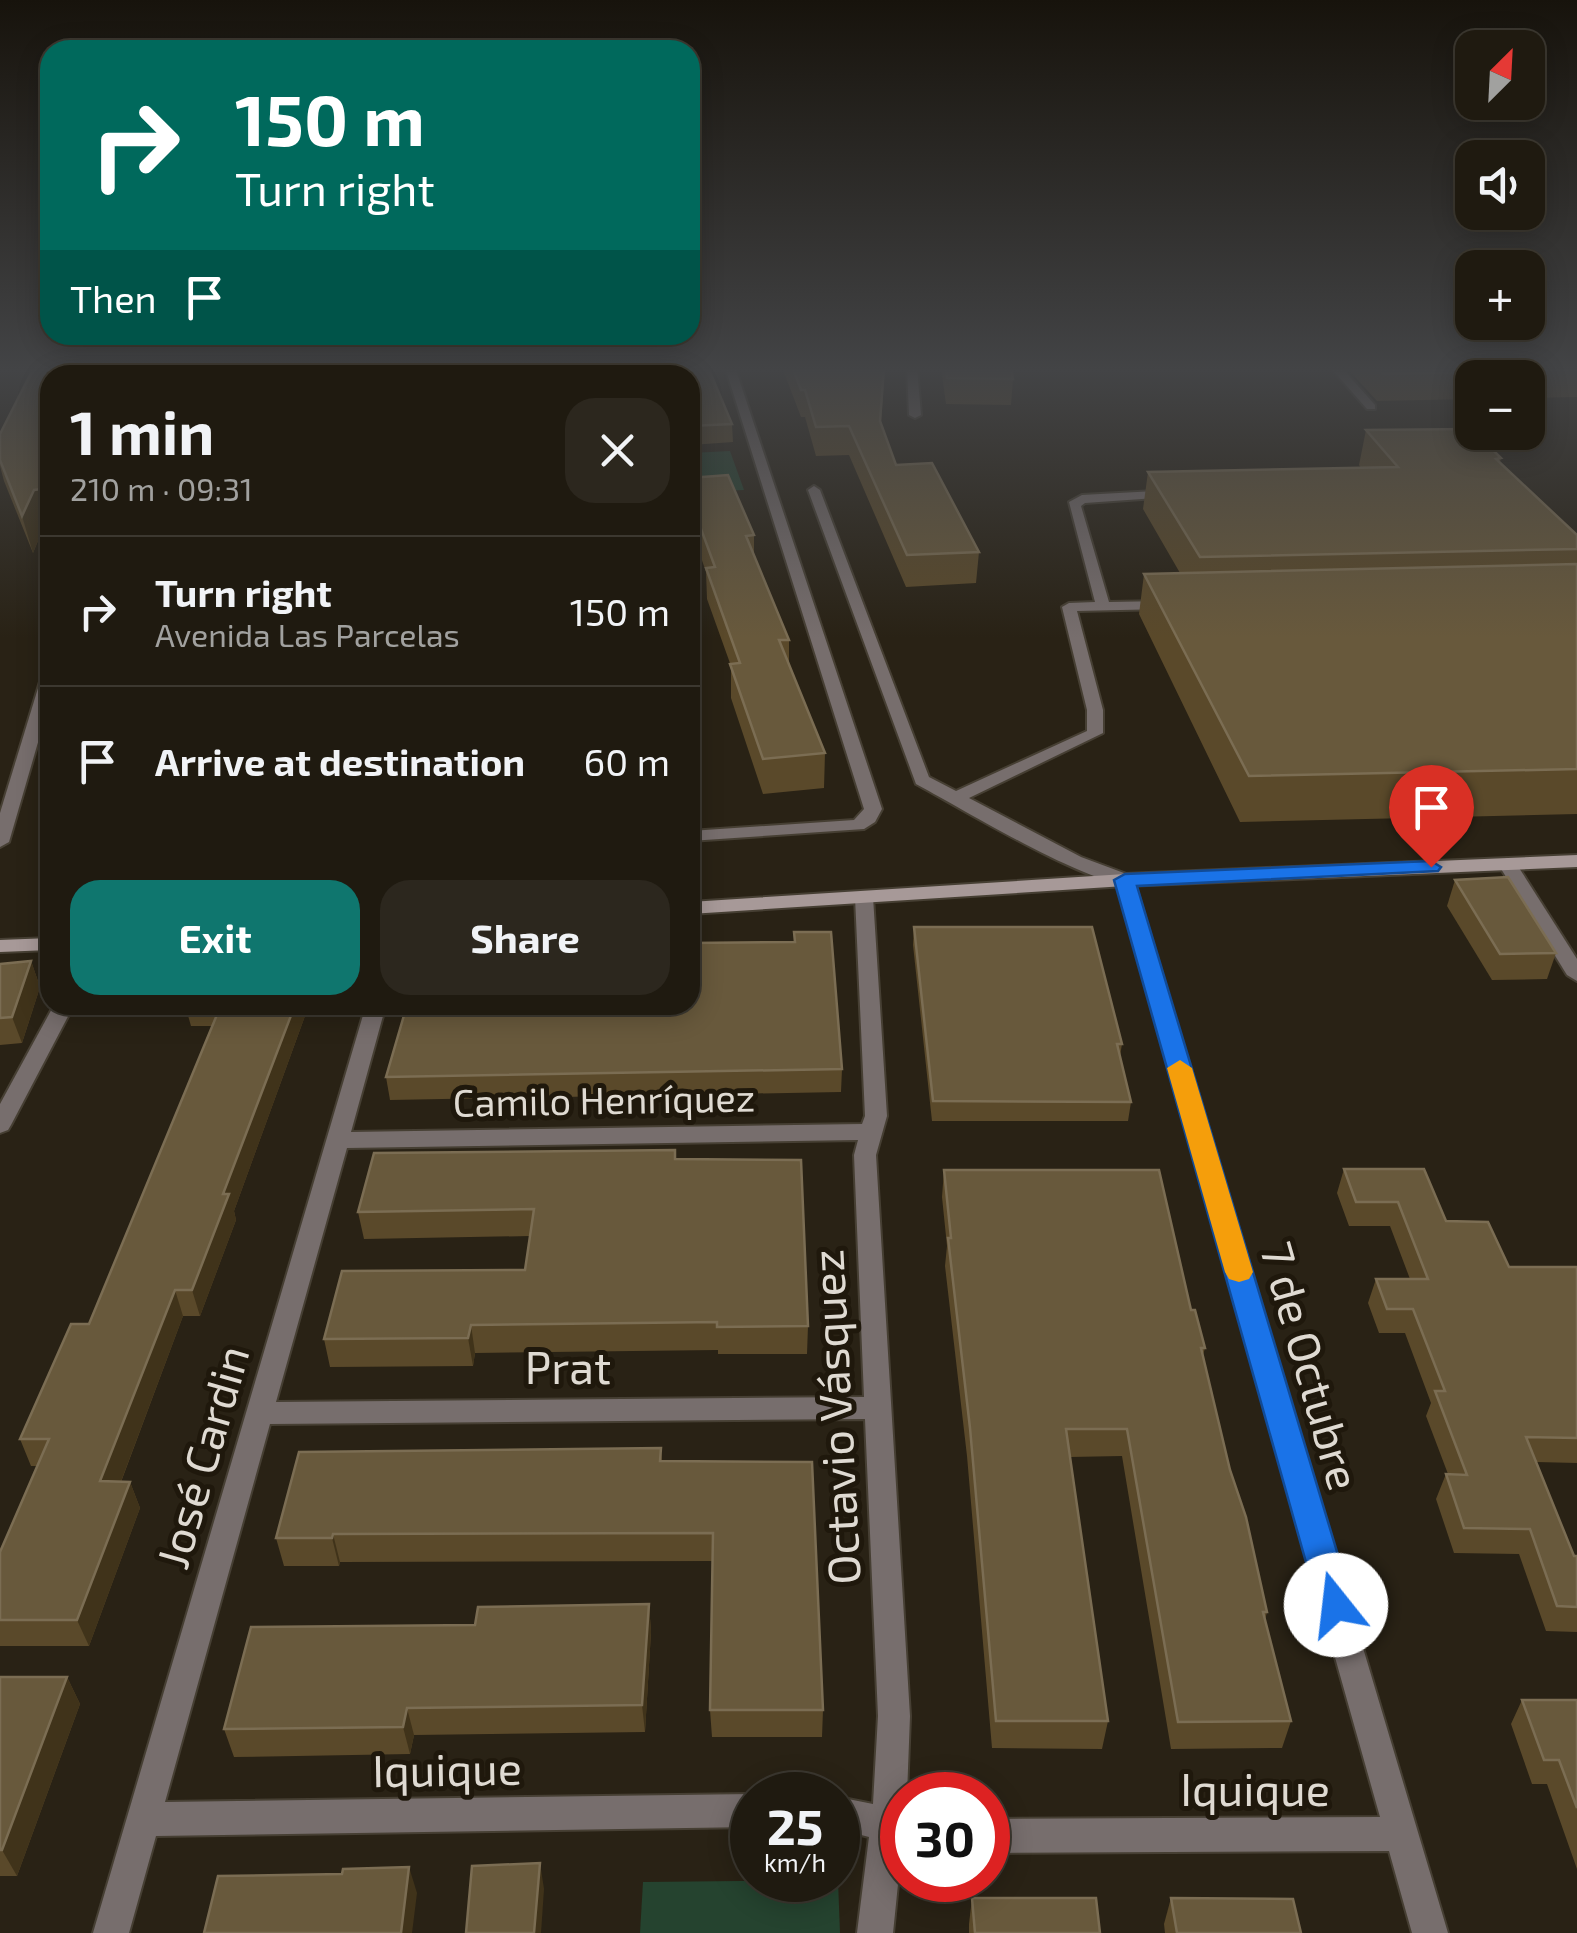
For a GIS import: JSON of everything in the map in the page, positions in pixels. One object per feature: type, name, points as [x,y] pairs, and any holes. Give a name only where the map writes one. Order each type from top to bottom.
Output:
[{"type":"street","points":[[700,835],[858,825],[874,809],[759,457]]},
{"type":"street","points":[[814,490],[922,780],[1076,860],[1125,880]]},
{"type":"street","points":[[1103,606],[1074,505],[1082,499],[1193,492]]},
{"type":"street","points":[[955,798],[1094,734],[1095,710],[1070,607],[1182,604]]},
{"type":"street","points":[[0,842],[40,708]]},
{"type":"street","points":[[700,907],[1125,880],[1577,862]]},
{"type":"street","points":[[1508,864],[1577,975]]},
{"type":"street","name":"7 de Octubre","points":[[1125,880],[1430,1933]]},
{"type":"street","name":"Octavio Vásquez","points":[[864,897],[876,1116],[864,1154],[895,1772]]},
{"type":"street","points":[[0,946],[40,944]]},
{"type":"street","points":[[0,1125],[59,1015]]},
{"type":"street","name":"José Cardin","points":[[111,1933],[373,1015]]},
{"type":"street","name":"Camilo Henríquez","points":[[338,1140],[871,1132]]},
{"type":"street","name":"Prat","points":[[260,1413],[878,1408]]},
{"type":"street","name":"Iquique","points":[[143,1819],[730,1811]]},
{"type":"street","name":"Iquique","points":[[1010,1836],[1402,1834]]},
{"type":"street","name":"Octavio Vásquez","points":[[876,1933],[882,1902]]},
{"type":"green space","points":[[700,457],[732,457],[744,490],[700,492]]},
{"type":"green space","points":[[730,1881],[730,1902],[839,1902],[840,1933],[640,1933],[643,1882]]},
{"type":"building","points":[[40,457],[40,489],[34,490],[22,516],[0,460]]},
{"type":"building","points":[[863,457],[893,457],[896,465],[932,463],[979,552],[907,555]]},
{"type":"building","points":[[1390,457],[1500,457],[1496,459],[1577,535],[1577,549],[1200,557],[1148,472],[1398,467]]},
{"type":"building","points":[[728,475],[754,535],[746,536],[789,640],[779,640],[825,753],[763,759],[730,664],[740,663],[706,568],[715,567],[700,526],[700,477]]},
{"type":"building","points":[[1577,564],[1577,769],[1249,776],[1144,574]]},
{"type":"building","points":[[1508,877],[1556,953],[1500,954],[1455,880]]},
{"type":"building","points":[[914,927],[1092,927],[1122,1044],[1117,1044],[1131,1102],[933,1101]]},
{"type":"building","points":[[794,932],[831,932],[842,1069],[386,1077],[404,1015],[700,1015],[700,943],[795,942]]},
{"type":"building","points":[[31,961],[12,1017],[0,1018],[0,964]]},
{"type":"building","points":[[217,1015],[291,1015],[223,1194],[229,1194],[192,1290],[175,1290],[100,1481],[130,1482],[77,1620],[0,1620],[0,1552],[49,1439],[20,1439],[71,1324],[89,1324]]},
{"type":"building","points":[[675,1150],[675,1159],[801,1160],[808,1326],[717,1327],[717,1322],[471,1325],[468,1338],[324,1339],[342,1271],[525,1270],[534,1209],[358,1212],[374,1153]]},
{"type":"building","points":[[1344,1169],[1424,1169],[1446,1221],[1488,1222],[1509,1267],[1577,1267],[1577,1438],[1526,1437],[1577,1556],[1577,1607],[1557,1606],[1530,1529],[1464,1528],[1446,1474],[1467,1475],[1435,1391],[1445,1391],[1413,1309],[1387,1309],[1376,1279],[1428,1279],[1398,1202],[1356,1202]]},
{"type":"building","points":[[944,1170],[1159,1170],[1191,1310],[1195,1310],[1205,1348],[1201,1348],[1230,1470],[1246,1517],[1267,1612],[1263,1612],[1291,1721],[1178,1722],[1127,1429],[1066,1429],[1108,1721],[996,1721]]},
{"type":"building","points":[[661,1448],[660,1461],[812,1462],[823,1710],[710,1710],[713,1533],[333,1534],[332,1538],[276,1538],[299,1452]]},
{"type":"building","points":[[649,1604],[642,1705],[407,1708],[403,1727],[224,1729],[251,1627],[475,1625],[478,1607]]},
{"type":"building","points":[[0,1677],[67,1677],[2,1850],[0,1850]]},
{"type":"building","points":[[1522,1700],[1577,1700],[1577,1808],[1559,1760],[1544,1760]]},
{"type":"building","points":[[540,1863],[534,1933],[466,1933],[472,1866]]},
{"type":"building","points":[[409,1867],[401,1933],[204,1933],[218,1876],[342,1874],[343,1869]]},
{"type":"building","points":[[1096,1898],[1100,1933],[975,1933],[972,1902]]},
{"type":"building","points":[[1171,1898],[1293,1899],[1301,1933],[1177,1933]]},
{"type":"slow traffic","points":[[1180,1068],[1239,1272]]},
{"type":"route","points":[[1336,1605],[1125,880],[1431,867]]}]
